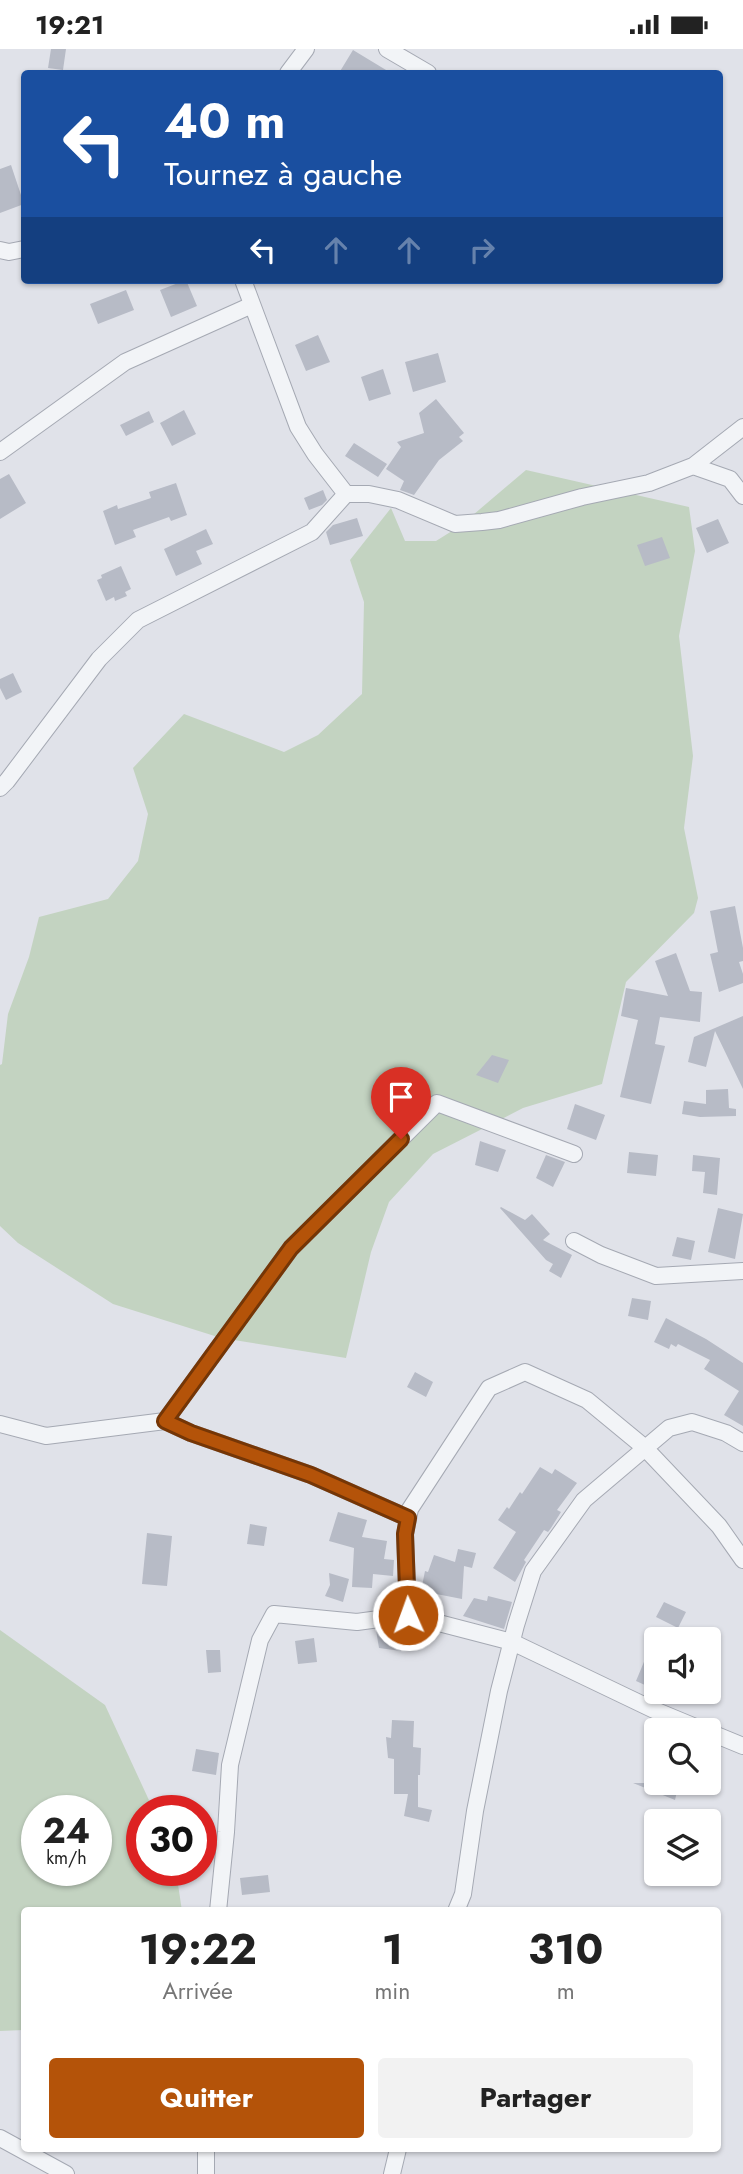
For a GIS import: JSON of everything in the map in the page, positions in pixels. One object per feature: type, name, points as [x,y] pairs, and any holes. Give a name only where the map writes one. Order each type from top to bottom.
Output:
[{"type":"street","points":[[290,70],[306,49]]},
{"type":"street","points":[[387,49],[423,70]]},
{"type":"street","points":[[0,250],[9,252],[21,250]]},
{"type":"street","points":[[244,284],[298,427],[346,494]]},
{"type":"street","points":[[0,452],[125,362],[251,305]]},
{"type":"street","points":[[0,788],[99,659],[138,620],[312,532],[346,494],[369,494],[398,500],[455,524],[499,520],[582,497],[649,483],[693,466],[743,427]]},
{"type":"street","points":[[693,466],[730,479],[743,496]]},
{"type":"street","points":[[165,1421],[291,1248],[437,1103],[574,1154]]},
{"type":"street","points":[[573,1241],[656,1276],[743,1271]]},
{"type":"street","points":[[408,1615],[405,1534],[410,1509],[489,1388],[525,1372],[587,1400],[644,1447],[719,1526],[743,1560]]},
{"type":"street","points":[[0,1424],[46,1436],[165,1421],[191,1433],[311,1475],[408,1518]]},
{"type":"street","points":[[458,1907],[463,1894],[475,1811],[499,1691],[533,1571],[584,1500],[669,1428],[692,1422],[726,1433],[743,1443]]},
{"type":"street","points":[[218,1907],[230,1765],[260,1640],[274,1614],[357,1622],[408,1615],[512,1642],[674,1718]]},
{"type":"street","points":[[721,1737],[743,1746]]},
{"type":"street","points":[[0,2138],[21,2149]]},
{"type":"street","points":[[26,2152],[66,2174]]},
{"type":"street","points":[[206,2152],[206,2174]]},
{"type":"street","points":[[392,2174],[397,2152]]},
{"type":"green space","points":[[526,470],[689,507],[695,551],[679,636],[693,756],[684,828],[698,898],[694,913],[626,982],[602,1084],[523,1108],[433,1154],[389,1202],[371,1252],[346,1358],[221,1338],[113,1304],[18,1243],[0,1226],[0,1065],[8,1014],[29,957],[39,917],[108,899],[138,861],[148,814],[133,768],[184,714],[284,752],[318,735],[362,694],[364,602],[350,560],[391,508],[405,541],[436,541],[460,526]]},
{"type":"green space","points":[[0,1630],[105,1705],[147,1795],[126,1795],[126,1886],[178,1886],[181,1907],[21,1907],[21,2030],[0,2031]]},
{"type":"building","points":[[51,49],[66,49],[63,70],[48,68]]},
{"type":"building","points":[[353,50],[386,70],[341,70]]},
{"type":"building","points":[[11,165],[21,195],[21,205],[0,213],[0,169]]},
{"type":"building","points":[[176,284],[188,284],[197,306],[171,317],[160,290]]},
{"type":"building","points":[[126,290],[134,310],[98,324],[90,304]]},
{"type":"building","points":[[318,335],[330,362],[306,371],[295,345]]},
{"type":"building","points":[[438,353],[446,382],[413,392],[405,362]]},
{"type":"building","points":[[383,369],[391,394],[369,401],[361,377]]},
{"type":"building","points":[[436,399],[464,433],[459,437],[463,441],[439,460],[414,495],[400,490],[404,481],[386,469],[401,447],[397,442],[424,433],[419,413]]},
{"type":"building","points":[[184,410],[196,434],[172,446],[160,423]]},
{"type":"building","points":[[149,411],[154,422],[126,436],[120,425]]},
{"type":"building","points":[[354,443],[387,464],[378,477],[345,456]]},
{"type":"building","points":[[9,474],[26,503],[0,519],[0,479]]},
{"type":"building","points":[[176,483],[187,515],[171,521],[169,517],[133,530],[136,537],[115,545],[103,511],[117,505],[118,509],[151,498],[149,492]]},
{"type":"building","points":[[323,490],[327,500],[309,510],[304,498]]},
{"type":"building","points":[[357,518],[363,536],[330,545],[326,532],[333,525]]},
{"type":"building","points":[[718,519],[729,543],[707,553],[696,528]]},
{"type":"building","points":[[206,529],[213,544],[196,551],[202,564],[176,576],[164,549]]},
{"type":"building","points":[[662,537],[670,558],[645,566],[637,545]]},
{"type":"building","points":[[121,566],[131,589],[125,592],[127,596],[106,601],[97,580],[102,578],[101,575]]},
{"type":"building","points":[[13,673],[22,692],[6,700],[0,688],[0,679]]},
{"type":"building","points":[[735,906],[743,948],[743,961],[739,962],[743,983],[719,992],[710,954],[718,952],[710,911]]},
{"type":"building","points":[[676,953],[690,991],[702,992],[700,1022],[660,1017],[655,1044],[665,1046],[651,1104],[620,1097],[638,1020],[621,1016],[626,988],[668,996],[655,961]]},
{"type":"building","points":[[743,1016],[743,1089],[715,1031],[706,1067],[688,1062],[694,1037]]},
{"type":"building","points":[[492,1055],[509,1060],[498,1083],[476,1075]]},
{"type":"building","points":[[728,1089],[729,1108],[736,1109],[736,1116],[700,1117],[682,1114],[684,1101],[706,1104],[706,1090]]},
{"type":"building","points":[[575,1104],[605,1115],[596,1140],[567,1129]]},
{"type":"building","points":[[480,1141],[506,1150],[498,1172],[475,1165]]},
{"type":"building","points":[[629,1152],[658,1155],[656,1176],[627,1173]]},
{"type":"building","points":[[546,1155],[565,1162],[553,1187],[536,1178]]},
{"type":"building","points":[[693,1155],[720,1158],[717,1195],[703,1193],[705,1172],[692,1171]]},
{"type":"building","points":[[501,1207],[525,1220],[532,1214],[550,1234],[543,1240],[572,1255],[561,1278],[549,1271],[553,1264],[546,1260]]},
{"type":"building","points":[[718,1208],[743,1214],[735,1259],[708,1252]]},
{"type":"building","points":[[677,1237],[695,1241],[691,1260],[672,1256]]},
{"type":"building","points":[[632,1298],[651,1301],[648,1320],[628,1316]]},
{"type":"building","points":[[666,1318],[743,1363],[743,1426],[724,1415],[739,1391],[704,1369],[710,1360],[678,1344],[676,1347],[671,1344],[669,1349],[654,1342]]},
{"type":"building","points":[[415,1372],[433,1382],[426,1397],[407,1387]]},
{"type":"building","points":[[540,1467],[552,1474],[555,1469],[577,1483],[557,1510],[561,1512],[551,1528],[548,1532],[544,1530],[524,1560],[526,1562],[515,1582],[493,1568],[516,1532],[498,1520],[520,1492],[522,1494]]},
{"type":"building","points":[[338,1512],[367,1520],[362,1537],[387,1541],[384,1559],[394,1560],[393,1576],[373,1574],[372,1588],[352,1587],[354,1548],[329,1541]]},
{"type":"building","points":[[250,1524],[267,1527],[264,1546],[247,1544]]},
{"type":"building","points":[[147,1533],[172,1536],[167,1586],[142,1584]]},
{"type":"building","points":[[458,1549],[476,1553],[472,1568],[464,1566],[462,1599],[421,1591],[425,1571],[428,1572],[434,1555],[455,1562]]},
{"type":"building","points":[[329,1573],[349,1579],[343,1602],[325,1596],[330,1585]]},
{"type":"building","points":[[488,1596],[512,1602],[504,1629],[463,1616],[474,1598],[487,1601]]},
{"type":"building","points":[[664,1602],[686,1612],[678,1627],[656,1617]]},
{"type":"building","points":[[403,1628],[401,1651],[379,1648],[376,1630]]},
{"type":"building","points":[[314,1638],[317,1662],[298,1664],[295,1641]]},
{"type":"building","points":[[206,1650],[220,1650],[221,1672],[208,1673]]},
{"type":"building","points":[[644,1662],[644,1685],[636,1681]]},
{"type":"building","points":[[392,1720],[414,1721],[413,1747],[421,1748],[418,1807],[432,1810],[429,1822],[404,1816],[408,1794],[394,1794],[394,1759],[388,1758],[386,1737],[391,1738]]},
{"type":"building","points":[[196,1749],[219,1753],[216,1775],[192,1771]]},
{"type":"building","points":[[663,1795],[676,1795],[675,1800]]},
{"type":"building","points":[[268,1875],[270,1892],[242,1895],[240,1878]]},
{"type":"route","points":[[401,1139],[291,1248],[165,1421],[191,1433],[311,1475],[408,1518],[405,1534],[408,1615]]}]
